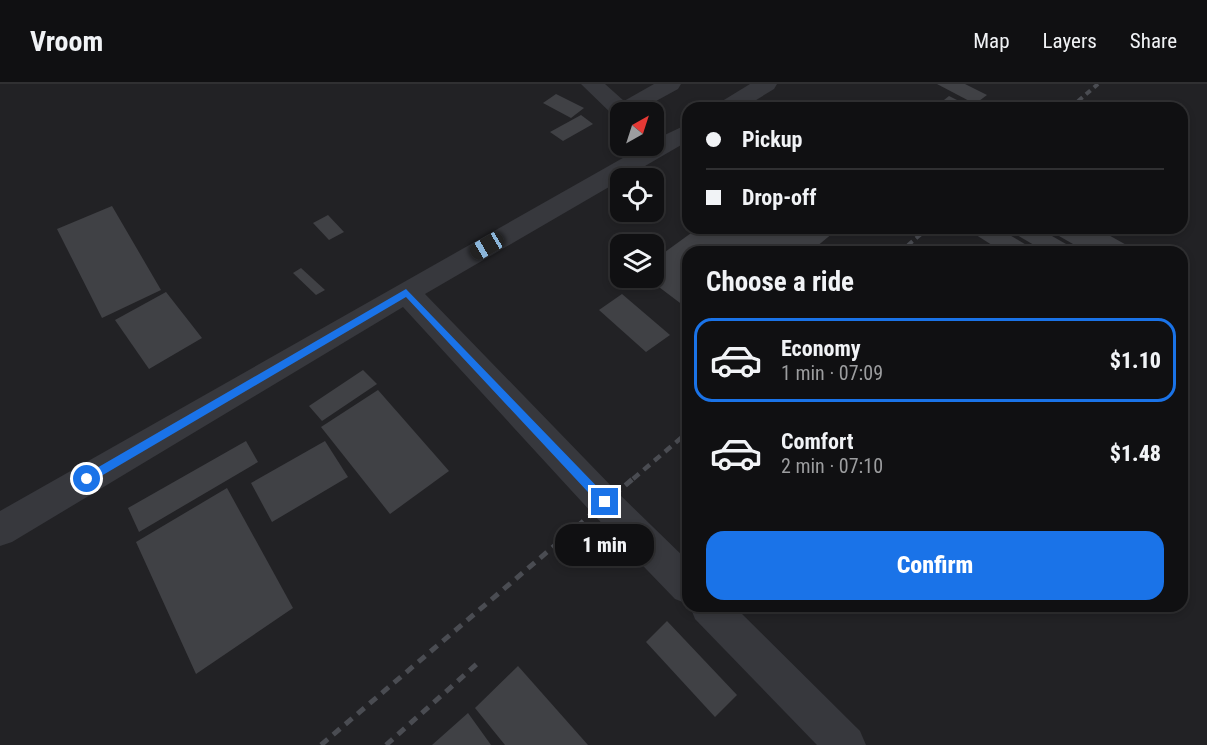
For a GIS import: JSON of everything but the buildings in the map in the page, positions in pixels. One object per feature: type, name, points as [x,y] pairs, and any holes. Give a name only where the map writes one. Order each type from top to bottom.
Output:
[{"type":"street","points":[[592,84],[612,102]]},
{"type":"street","points":[[640,102],[670,84]]},
{"type":"street","points":[[737,102],[766,84]]},
{"type":"street","points":[[0,530],[677,135]]},
{"type":"street","points":[[406,292],[682,580]]},
{"type":"street","points":[[714,612],[846,745]]},
{"type":"shaded area","points":[[0,84],[1207,84],[1207,745],[0,745]]},
{"type":"railway","points":[[1077,102],[1098,84]]},
{"type":"railway","points":[[907,246],[921,234]]},
{"type":"railway","points":[[633,479],[682,437]]},
{"type":"railway","points":[[321,745],[635,477]]},
{"type":"railway","points":[[386,745],[478,663]]},
{"type":"route","points":[[87,479],[406,292],[605,502]]}]
